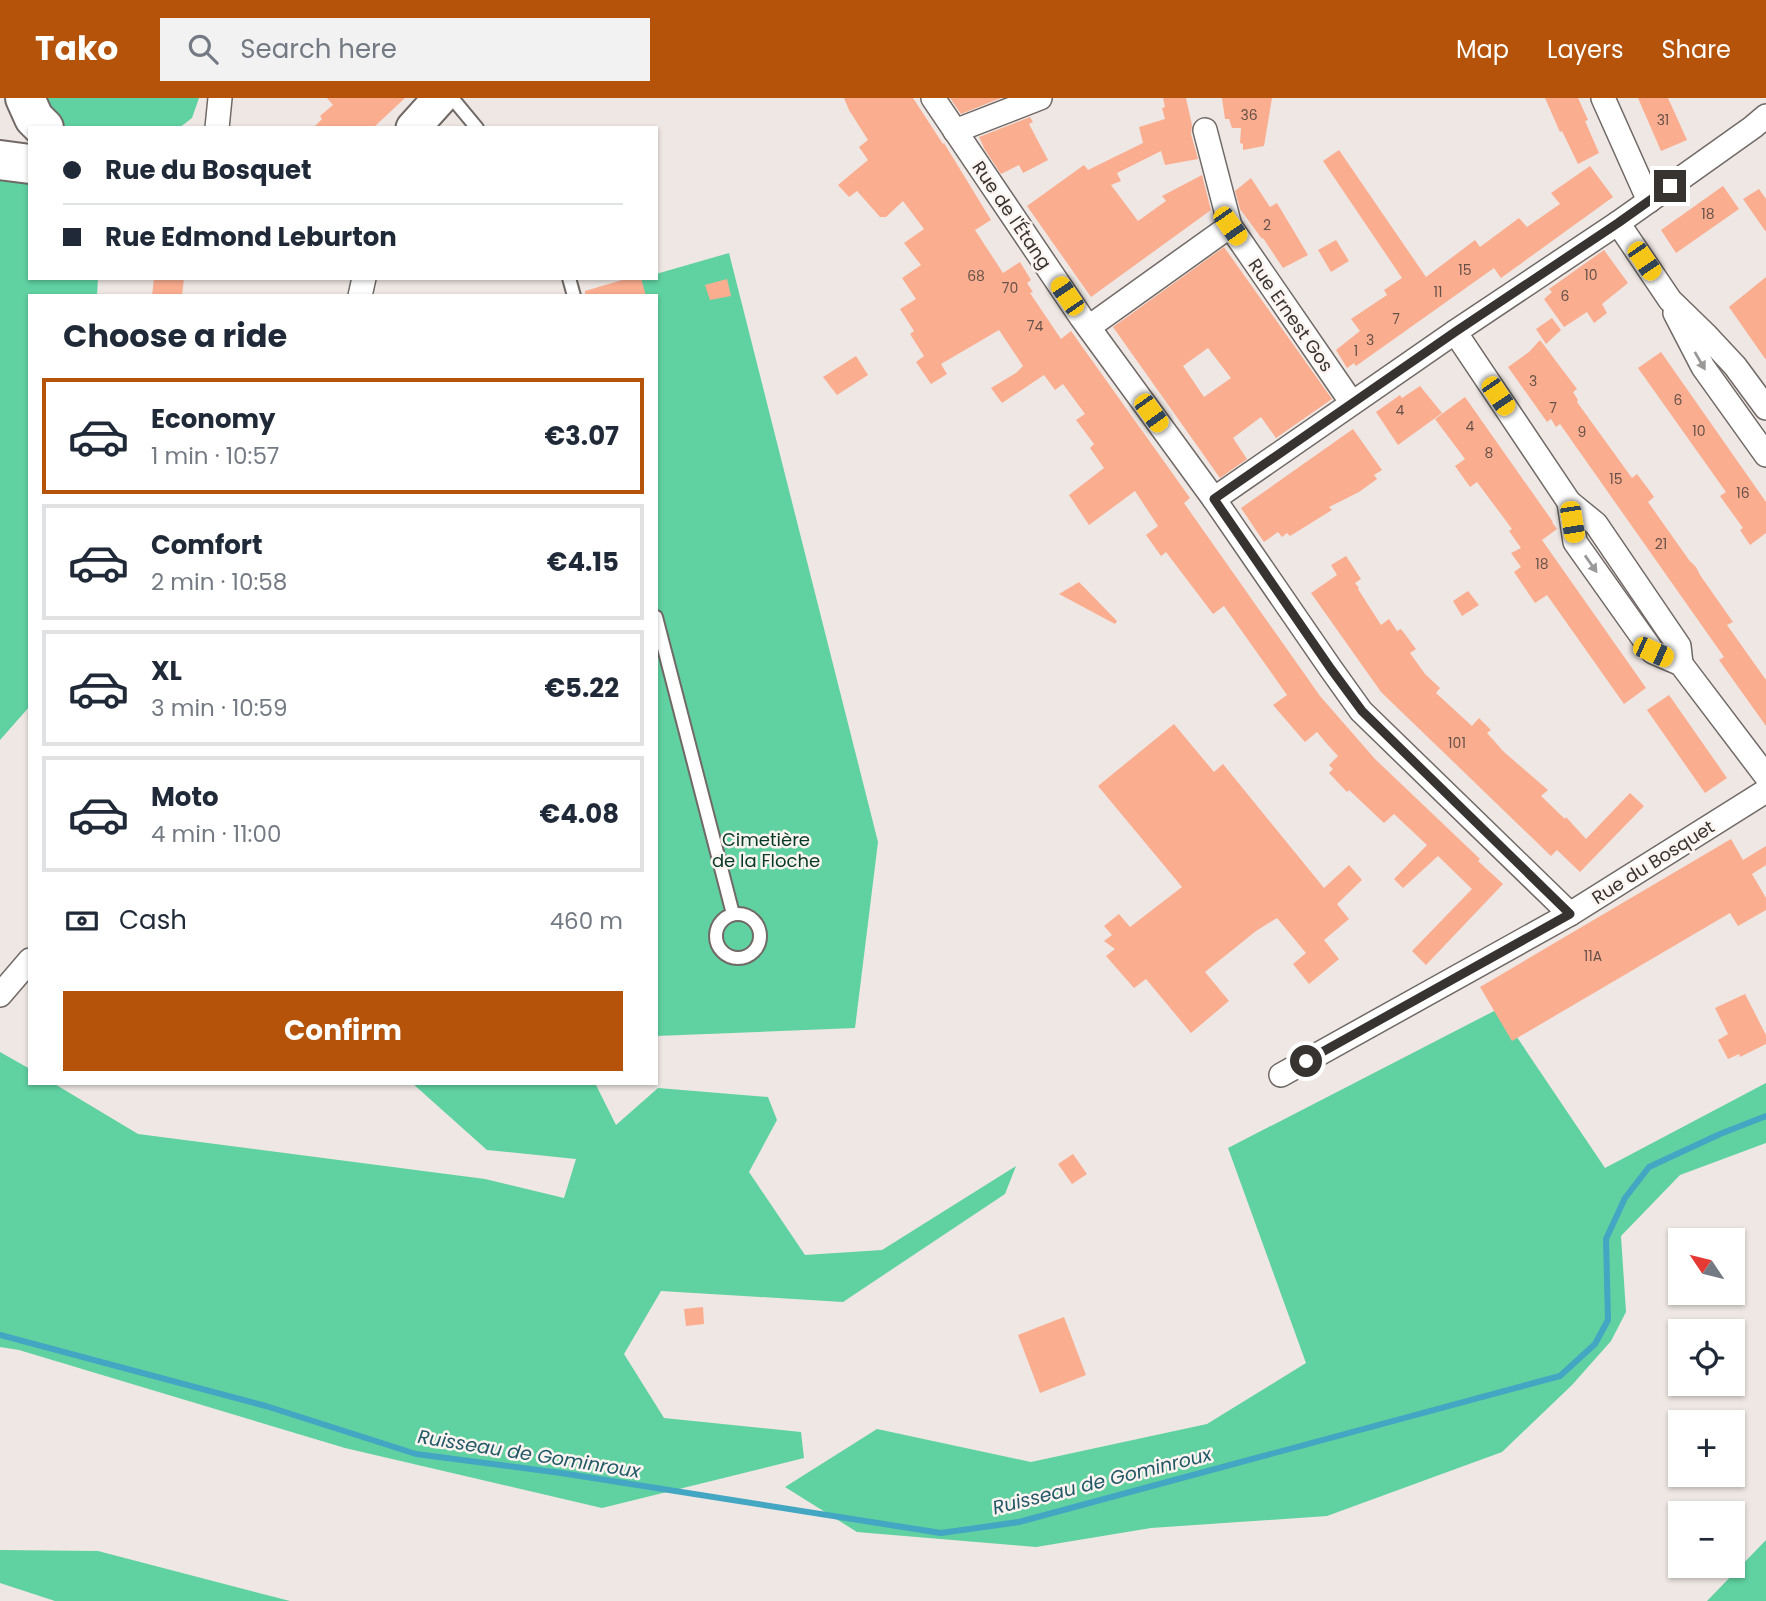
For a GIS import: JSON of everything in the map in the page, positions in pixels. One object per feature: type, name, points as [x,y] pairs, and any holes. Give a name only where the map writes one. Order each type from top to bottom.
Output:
[{"type":"highway","points":[[24,98],[34,118],[42,126]]},
{"type":"highway","points":[[0,160],[28,164]]},
{"type":"street","points":[[216,126],[220,98]]},
{"type":"street","points":[[415,126],[440,98]]},
{"type":"street","name":"Rue de l'Étang","points":[[933,98],[1088,327],[1214,499],[1362,711],[1570,914]]},
{"type":"street","points":[[955,131],[1040,98]]},
{"type":"street","points":[[1603,98],[1649,201]]},
{"type":"street","points":[[1214,499],[1618,223],[1766,116]]},
{"type":"street","name":"Rue Ernest Gos","points":[[1205,130],[1230,226],[1352,403]]},
{"type":"street","points":[[1618,223],[1670,300],[1735,366],[1766,408]]},
{"type":"street","points":[[1088,327],[1230,226]]},
{"type":"street","points":[[1670,300],[1678,321],[1703,367],[1766,455]]},
{"type":"street","points":[[1455,332],[1569,502],[1596,524],[1679,646],[1681,664],[1766,776]]},
{"type":"street","name":"Rue du Bosquet","points":[[1281,1075],[1570,914],[1766,792]]},
{"type":"street","points":[[0,995],[28,962]]},
{"type":"lane","points":[[452,98],[475,126]]},
{"type":"lane","points":[[658,625],[733,914]]},
{"type":"green space","points":[[40,98],[199,98],[192,118],[182,126],[65,126],[42,109]]},
{"type":"green space","points":[[0,174],[28,177],[28,280],[98,280],[97,294],[28,294],[28,708],[0,740]]},
{"type":"green space","name":"Cimetière de la Floche","points":[[729,253],[878,842],[855,1028],[658,1036],[658,294],[590,294],[636,280],[658,280],[658,273]]},
{"type":"green space","points":[[1498,1009],[1605,1168],[1766,1083],[1766,1143],[1680,1175],[1621,1236],[1626,1312],[1611,1341],[1572,1385],[1502,1452],[1327,1516],[1151,1528],[1036,1547],[857,1532],[785,1487],[877,1429],[1031,1462],[1207,1424],[1306,1363],[1228,1148]]},
{"type":"green space","points":[[0,1052],[28,1068],[28,1085],[56,1085],[138,1134],[485,1179],[564,1198],[576,1159],[487,1150],[414,1085],[596,1085],[616,1125],[658,1088],[768,1097],[777,1120],[749,1172],[805,1255],[882,1250],[1016,1166],[1005,1194],[843,1302],[661,1291],[624,1354],[664,1418],[801,1432],[804,1458],[602,1508],[345,1448],[19,1350],[0,1347]]},
{"type":"green space","points":[[1766,1540],[1766,1601],[1707,1601],[1729,1578],[1745,1578],[1745,1562]]},
{"type":"green space","points":[[0,1550],[98,1551],[290,1601],[55,1601],[0,1583]]},
{"type":"building","points":[[327,98],[405,98],[375,126],[315,126],[322,119],[320,116],[333,105]]},
{"type":"building","points":[[844,98],[913,98],[991,220],[975,230],[1003,273],[1020,262],[1031,280],[1027,283],[1033,292],[1030,293],[1061,339],[1071,331],[1190,498],[1184,503],[1320,696],[1375,759],[1503,884],[1426,965],[1412,951],[1472,889],[1438,856],[1403,888],[1394,879],[1427,845],[1394,814],[1384,823],[1329,773],[1333,769],[1329,765],[1338,756],[1317,732],[1305,742],[1273,705],[1287,695],[1224,606],[1213,614],[1166,552],[1161,556],[1146,535],[1158,526],[1135,491],[1089,525],[1069,495],[1104,468],[1090,448],[1094,444],[1076,420],[1085,414],[1063,384],[1055,390],[1044,375],[1002,403],[991,388],[1023,366],[999,330],[941,364],[947,374],[931,384],[916,362],[924,356],[910,334],[914,331],[900,309],[916,299],[902,278],[921,265],[904,243],[924,229],[903,201],[886,217],[880,217],[857,191],[849,197],[838,185],[868,160],[859,147],[868,140]]},
{"type":"building","points":[[950,98],[1001,98],[961,114]]},
{"type":"building","points":[[1163,98],[1186,98],[1198,159],[1165,165],[1161,151],[1117,173],[1121,181],[1111,185],[1138,221],[1166,201],[1162,196],[1202,175],[1211,210],[1091,297],[1027,206],[1084,165],[1088,170],[1143,143],[1139,127],[1165,119]]},
{"type":"building","points":[[1222,98],[1272,98],[1264,146],[1243,150],[1243,144],[1240,143],[1241,128],[1232,128],[1229,119],[1225,119]]},
{"type":"building","points":[[1545,98],[1578,98],[1599,153],[1578,164]]},
{"type":"building","points":[[1638,98],[1668,98],[1687,140],[1661,151]]},
{"type":"building","points":[[1030,117],[1033,122],[1029,124],[1048,160],[1023,173],[1019,165],[1001,174],[979,137]]},
{"type":"building","points":[[1339,150],[1426,277],[1475,240],[1480,247],[1519,218],[1527,227],[1560,204],[1551,193],[1590,166],[1613,197],[1501,278],[1494,268],[1356,366],[1354,363],[1347,368],[1336,350],[1360,331],[1351,319],[1387,295],[1384,290],[1402,278],[1323,161]]},
{"type":"building","points":[[1251,178],[1270,207],[1277,203],[1308,255],[1283,268],[1240,209],[1235,191]]},
{"type":"building","points":[[1723,186],[1739,209],[1676,253],[1661,230]]},
{"type":"building","points":[[1759,189],[1766,199],[1766,232],[1743,199]]},
{"type":"building","points":[[1336,240],[1349,261],[1331,272],[1318,250]]},
{"type":"building","points":[[1224,247],[1332,399],[1276,438],[1261,417],[1233,438],[1247,459],[1220,478],[1113,327]],"holes":[[[1208,348],[1231,378],[1204,397],[1183,366]]]},
{"type":"building","points":[[1604,250],[1628,283],[1602,304],[1607,313],[1594,323],[1587,312],[1564,327],[1544,299],[1552,292],[1549,289]]},
{"type":"building","points":[[1766,277],[1766,360],[1729,307]]},
{"type":"building","points":[[727,279],[731,296],[710,300],[705,285]]},
{"type":"building","points":[[154,280],[184,280],[182,294],[152,294]]},
{"type":"building","points":[[622,280],[642,280],[645,294],[585,294],[585,291]]},
{"type":"building","points":[[1552,318],[1561,330],[1546,344],[1536,329]]},
{"type":"building","points":[[1540,340],[1577,389],[1573,392],[1577,402],[1632,478],[1637,474],[1654,497],[1648,502],[1733,622],[1727,625],[1766,680],[1766,726],[1719,660],[1724,657],[1560,424],[1556,427],[1551,419],[1547,422],[1508,367]]},
{"type":"building","points":[[1661,352],[1766,502],[1766,533],[1750,545],[1740,530],[1743,528],[1720,496],[1726,492],[1638,368]]},
{"type":"building","points":[[856,356],[868,375],[837,395],[823,377]]},
{"type":"building","points":[[1420,386],[1442,413],[1398,445],[1376,412],[1400,395],[1402,398]]},
{"type":"building","points":[[1465,397],[1557,529],[1542,540],[1646,688],[1624,704],[1547,595],[1535,603],[1514,572],[1521,567],[1511,553],[1521,548],[1509,531],[1512,529],[1477,482],[1470,487],[1455,466],[1465,459],[1435,419]]},
{"type":"building","points":[[1353,429],[1382,470],[1374,475],[1377,479],[1359,492],[1329,507],[1332,510],[1290,536],[1287,533],[1282,537],[1278,532],[1264,542],[1241,508]]},
{"type":"building","points":[[1346,556],[1361,579],[1355,583],[1358,589],[1381,625],[1389,619],[1397,631],[1401,629],[1416,649],[1410,653],[1425,674],[1440,688],[1436,693],[1472,726],[1479,718],[1491,730],[1487,733],[1504,752],[1548,790],[1541,796],[1586,839],[1630,793],[1644,806],[1580,872],[1557,850],[1551,856],[1381,692],[1311,593],[1337,575],[1331,565]]},
{"type":"building","points":[[1079,582],[1117,621],[1115,624],[1059,594]]},
{"type":"building","points":[[1468,591],[1479,605],[1462,616],[1453,601]]},
{"type":"building","points":[[1669,695],[1727,778],[1705,793],[1647,710]]},
{"type":"building","points":[[1174,724],[1214,772],[1223,764],[1324,888],[1349,865],[1362,880],[1337,904],[1349,919],[1324,940],[1339,959],[1309,984],[1293,964],[1306,953],[1277,918],[1256,931],[1205,972],[1229,1001],[1191,1033],[1146,979],[1134,988],[1106,956],[1115,949],[1104,941],[1112,935],[1104,926],[1119,914],[1130,927],[1182,887],[1098,786]]},
{"type":"building","points":[[1731,839],[1743,860],[1766,846],[1766,865],[1752,874],[1766,898],[1766,910],[1738,926],[1730,913],[1512,1041],[1480,987]]},
{"type":"building","points":[[1745,994],[1766,1035],[1766,1044],[1740,1057],[1739,1054],[1728,1059],[1718,1040],[1728,1034],[1715,1008]]},
{"type":"building","points":[[1073,1154],[1087,1174],[1072,1184],[1058,1164]]},
{"type":"building","points":[[703,1307],[704,1324],[686,1326],[684,1309]]},
{"type":"building","points":[[1064,1317],[1086,1375],[1040,1393],[1018,1335]]},
{"type":"waterway","name":"Ruisseau de Gominroux","points":[[0,1335],[266,1406],[416,1454],[561,1473],[941,1533],[1019,1522],[1560,1376],[1595,1344],[1608,1320],[1606,1239],[1625,1198],[1649,1167],[1766,1116]]},
{"type":"route","points":[[1306,1061],[1570,914],[1362,711],[1214,499],[1670,186]]}]
